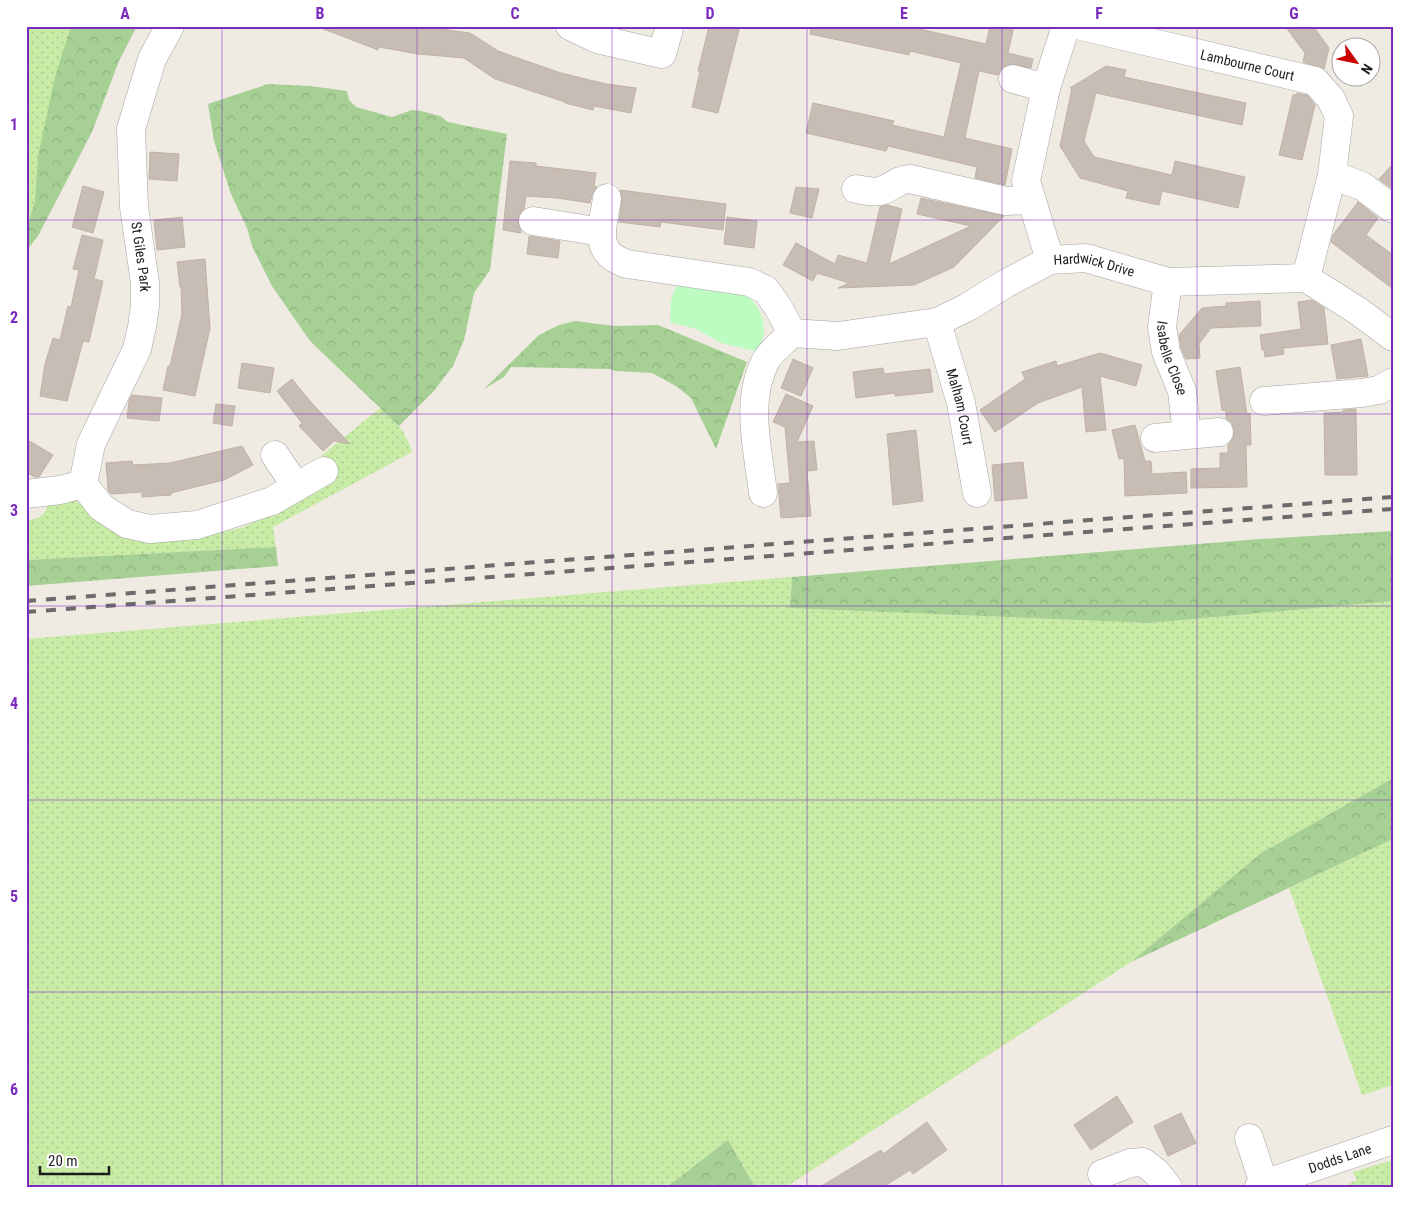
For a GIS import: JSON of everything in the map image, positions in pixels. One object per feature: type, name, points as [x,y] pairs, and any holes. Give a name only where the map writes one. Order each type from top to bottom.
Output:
[{"type":"street","name":"St Giles Park","points":[[83,484],[91,444],[134,357],[142,327],[145,306],[145,284],[134,207],[131,129],[152,59],[170,26]]},
{"type":"street","points":[[570,26],[597,39],[662,54],[669,29]]},
{"type":"street","points":[[1050,260],[1026,181],[1046,88],[1066,26]]},
{"type":"street","name":"Lambourne Court","points":[[1081,26],[1315,81],[1331,99],[1339,116],[1332,175],[1306,278]]},
{"type":"street","points":[[1013,79],[1046,88]]},
{"type":"street","points":[[1332,175],[1362,186],[1393,209]]},
{"type":"street","points":[[856,189],[880,191],[903,179],[910,179],[1006,201],[1032,200]]},
{"type":"street","points":[[607,198],[601,242],[608,255],[617,261],[660,280],[749,282],[766,290],[792,333],[766,360],[756,389],[754,417],[763,493]]},
{"type":"street","points":[[533,221],[564,216],[602,232]]},
{"type":"street","name":"Hardwick Drive","points":[[792,333],[838,336],[937,322],[968,307],[1005,284],[1050,260],[1086,258],[1168,282],[1306,278]]},
{"type":"street","points":[[1306,278],[1393,337]]},
{"type":"street","name":"Isabelle Close","points":[[1168,282],[1162,327],[1166,352],[1182,391],[1187,434]]},
{"type":"street","name":"Malham Court","points":[[937,322],[961,403],[977,493]]},
{"type":"street","points":[[1264,401],[1362,394],[1379,390],[1393,382]]},
{"type":"street","points":[[1155,438],[1219,432]]},
{"type":"street","points":[[275,455],[296,486]]},
{"type":"street","points":[[26,494],[60,490],[83,484],[101,507],[127,524],[150,529],[197,526],[272,501],[324,472]]},
{"type":"street","points":[[1249,1138],[1262,1185]]},
{"type":"street","name":"Dodds Lane","points":[[1262,1185],[1393,1140]]},
{"type":"street","points":[[1102,1174],[1130,1163],[1143,1162],[1156,1172],[1168,1187]]},
{"type":"green space","points":[[26,26],[97,26],[37,187],[35,201],[26,230]]},
{"type":"green space","points":[[71,26],[137,26],[119,61],[92,132],[38,236],[26,251],[26,230],[35,201],[38,156],[55,77]]},
{"type":"green space","points":[[268,84],[310,86],[347,91],[349,100],[356,107],[392,117],[412,110],[421,111],[440,116],[448,122],[507,134],[490,270],[474,293],[464,340],[453,366],[433,392],[399,426],[310,341],[272,286],[252,246],[247,228],[231,194],[214,141],[208,104]]},
{"type":"green space","points":[[677,284],[739,292],[751,299],[760,312],[764,328],[761,344],[756,351],[721,343],[696,329],[670,322],[671,300]]},
{"type":"green space","points":[[575,321],[615,326],[658,325],[747,362],[716,449],[691,398],[676,386],[652,373],[615,371],[610,369],[511,367],[504,377],[484,389],[539,335],[559,325]]},
{"type":"green space","points":[[380,408],[400,427],[412,452],[273,527],[276,547],[26,560],[26,519],[38,518],[49,504],[76,501],[87,509],[163,540],[194,539],[244,527],[275,512],[335,474],[321,456]]},
{"type":"green space","points":[[1393,531],[1393,601],[1150,623],[790,608],[792,577],[1260,539]]},
{"type":"green space","points":[[276,547],[278,566],[26,586],[26,560]]},
{"type":"green space","points":[[792,577],[790,608],[1150,623],[1393,601],[1393,778],[1261,853],[1131,962],[786,1187],[755,1187],[728,1140],[667,1187],[26,1187],[26,639]]},
{"type":"green space","points":[[1393,778],[1393,839],[1131,962],[1261,853]]},
{"type":"green space","points":[[1393,839],[1393,1085],[1362,1095],[1289,888]]},
{"type":"green space","points":[[728,1140],[755,1187],[667,1187]]},
{"type":"green space","points":[[1393,1160],[1393,1187],[1342,1187],[1357,1180],[1353,1172]]},
{"type":"building","points":[[321,26],[417,26],[470,33],[498,51],[561,73],[606,84],[636,88],[631,113],[594,106],[593,110],[565,103],[495,79],[464,58],[418,54],[379,47],[378,50],[321,28]]},
{"type":"building","points":[[709,26],[740,26],[718,113],[692,107],[700,71],[698,71]]},
{"type":"building","points":[[811,26],[906,26],[986,44],[990,26],[1014,26],[1008,53],[1033,59],[1031,68],[1010,64],[1002,68],[998,75],[979,71],[965,138],[1012,149],[1005,185],[975,178],[977,167],[888,146],[886,151],[806,133],[813,103],[894,121],[892,125],[944,137],[961,63],[910,51],[909,55],[810,34]]},
{"type":"building","points":[[1285,26],[1313,26],[1329,48],[1324,69],[1303,62],[1305,53]]},
{"type":"building","points":[[1106,66],[1126,70],[1124,77],[1246,103],[1242,125],[1096,93],[1084,141],[1094,157],[1172,175],[1175,161],[1245,177],[1238,208],[1162,191],[1159,205],[1126,198],[1128,191],[1080,178],[1060,146],[1072,88],[1070,88]]},
{"type":"building","points":[[1297,93],[1307,95],[1315,105],[1302,160],[1279,155],[1293,95]]},
{"type":"building","points":[[150,152],[179,154],[177,181],[149,179]]},
{"type":"building","points":[[510,161],[536,163],[536,166],[596,173],[594,186],[597,187],[590,203],[526,196],[524,209],[518,219],[521,233],[503,230]]},
{"type":"building","points":[[1393,164],[1393,189],[1379,179]]},
{"type":"building","points":[[83,186],[104,192],[93,233],[72,227]]},
{"type":"building","points":[[796,187],[819,189],[812,218],[790,213]]},
{"type":"building","points":[[620,190],[726,204],[723,230],[661,222],[660,227],[619,222],[622,200]]},
{"type":"building","points":[[921,198],[1004,216],[954,267],[914,285],[838,288],[849,283],[817,273],[813,281],[783,265],[796,243],[835,264],[838,255],[867,263],[880,207],[887,205],[902,209],[889,264],[971,226],[917,214]]},
{"type":"building","points":[[1358,202],[1378,218],[1366,235],[1393,255],[1393,289],[1331,242],[1333,235]]},
{"type":"building","points":[[182,217],[185,247],[157,250],[154,220]]},
{"type":"building","points":[[727,217],[757,221],[754,248],[724,244]]},
{"type":"building","points":[[82,235],[103,240],[94,279],[103,281],[89,342],[83,341],[67,401],[40,396],[45,364],[53,338],[60,340],[68,306],[71,307],[79,270],[73,269]]},
{"type":"building","points":[[529,236],[560,241],[558,258],[527,254]]},
{"type":"building","points":[[205,259],[210,328],[195,396],[163,390],[182,314],[181,287],[177,262]]},
{"type":"building","points":[[1312,300],[1324,308],[1328,344],[1283,348],[1284,354],[1265,357],[1260,335],[1301,329],[1298,302]]},
{"type":"building","points":[[1260,301],[1261,326],[1211,328],[1199,344],[1200,358],[1186,359],[1181,348],[1179,335],[1202,308],[1226,306],[1226,303]]},
{"type":"building","points":[[1361,339],[1368,376],[1337,379],[1331,345]]},
{"type":"building","points":[[1100,353],[1142,365],[1136,386],[1100,376],[1106,430],[1086,432],[1082,387],[1038,403],[995,432],[980,410],[1025,379],[1022,372],[1056,361],[1057,366]]},
{"type":"building","points":[[793,359],[813,368],[801,396],[781,388]]},
{"type":"building","points":[[242,363],[274,368],[270,393],[238,388]]},
{"type":"building","points":[[1240,367],[1247,414],[1250,413],[1251,445],[1246,445],[1247,487],[1191,488],[1191,469],[1220,468],[1220,453],[1228,453],[1228,445],[1233,438],[1234,430],[1232,423],[1226,418],[1226,411],[1222,410],[1216,371]]},
{"type":"building","points":[[883,368],[884,374],[930,369],[933,392],[895,396],[895,393],[856,398],[853,372]]},
{"type":"building","points":[[292,379],[350,444],[334,441],[323,451],[299,426],[302,423],[277,391]]},
{"type":"building","points":[[786,394],[813,406],[797,442],[814,441],[817,470],[807,471],[811,516],[781,518],[778,484],[790,483],[785,427],[773,422]]},
{"type":"building","points":[[132,395],[162,398],[159,421],[127,418],[129,401]]},
{"type":"building","points":[[216,404],[235,406],[232,426],[213,423]]},
{"type":"building","points":[[1356,409],[1357,475],[1325,475],[1324,413]]},
{"type":"building","points":[[1135,425],[1145,461],[1151,461],[1152,474],[1186,472],[1187,493],[1125,496],[1124,458],[1119,459],[1112,430]]},
{"type":"building","points":[[916,430],[923,501],[893,505],[887,434]]},
{"type":"building","points":[[26,439],[53,455],[39,477],[26,472]]},
{"type":"building","points":[[242,446],[253,465],[224,480],[171,493],[171,495],[142,497],[142,492],[111,494],[108,490],[106,463],[132,461],[133,465],[170,463]]},
{"type":"building","points":[[1023,462],[1027,498],[995,501],[992,465]]},
{"type":"building","points":[[1117,1096],[1133,1122],[1091,1150],[1074,1125]]},
{"type":"building","points":[[1181,1113],[1196,1143],[1168,1156],[1154,1126]]},
{"type":"building","points":[[927,1122],[947,1150],[913,1174],[910,1170],[883,1187],[820,1187],[881,1150],[883,1154]]},
{"type":"railway","points":[[26,601],[1393,497]]},
{"type":"railway","points":[[26,612],[1393,509]]}]
